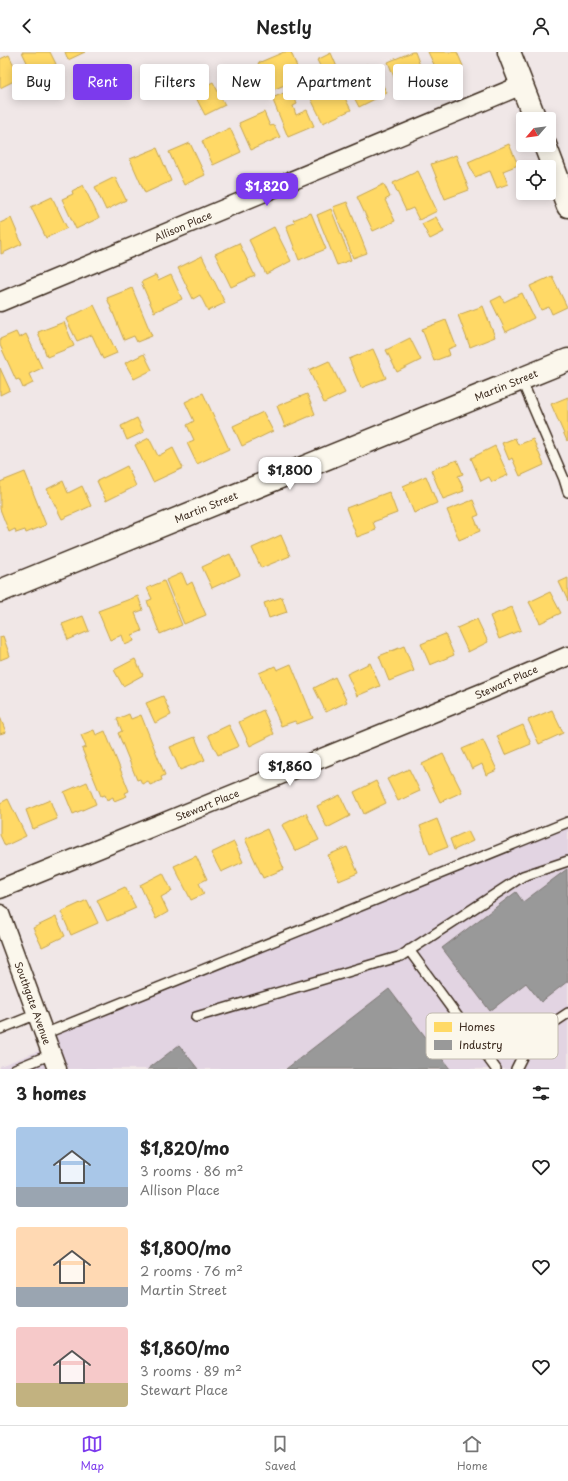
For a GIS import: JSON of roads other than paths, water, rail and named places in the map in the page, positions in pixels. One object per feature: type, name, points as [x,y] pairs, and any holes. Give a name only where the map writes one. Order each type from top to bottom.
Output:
[{"type":"street","points":[[509,52],[532,112]]},
{"type":"street","name":"Allison Place","points":[[0,302],[522,85]]},
{"type":"street","points":[[548,152],[568,206]]},
{"type":"street","name":"Martin Street","points":[[0,591],[568,360]]},
{"type":"street","name":"Stewart Place","points":[[0,889],[474,696],[568,656]]},
{"type":"street","name":"Southgate Avenue","points":[[1,921],[54,1062]]},
{"type":"lane","points":[[520,379],[564,479],[568,492]]},
{"type":"lane","points":[[44,1034],[568,822]]},
{"type":"lane","points":[[196,1017],[401,956],[523,876],[568,861]]},
{"type":"lane","points":[[409,950],[455,1013]]},
{"type":"lane","points":[[558,1020],[568,1013]]},
{"type":"lane","points":[[0,1029],[37,1014]]},
{"type":"lane","points":[[489,1059],[496,1069]]},
{"type":"lane","points":[[516,1069],[521,1059]]},
{"type":"lane","points":[[15,1069],[54,1062]]}]
